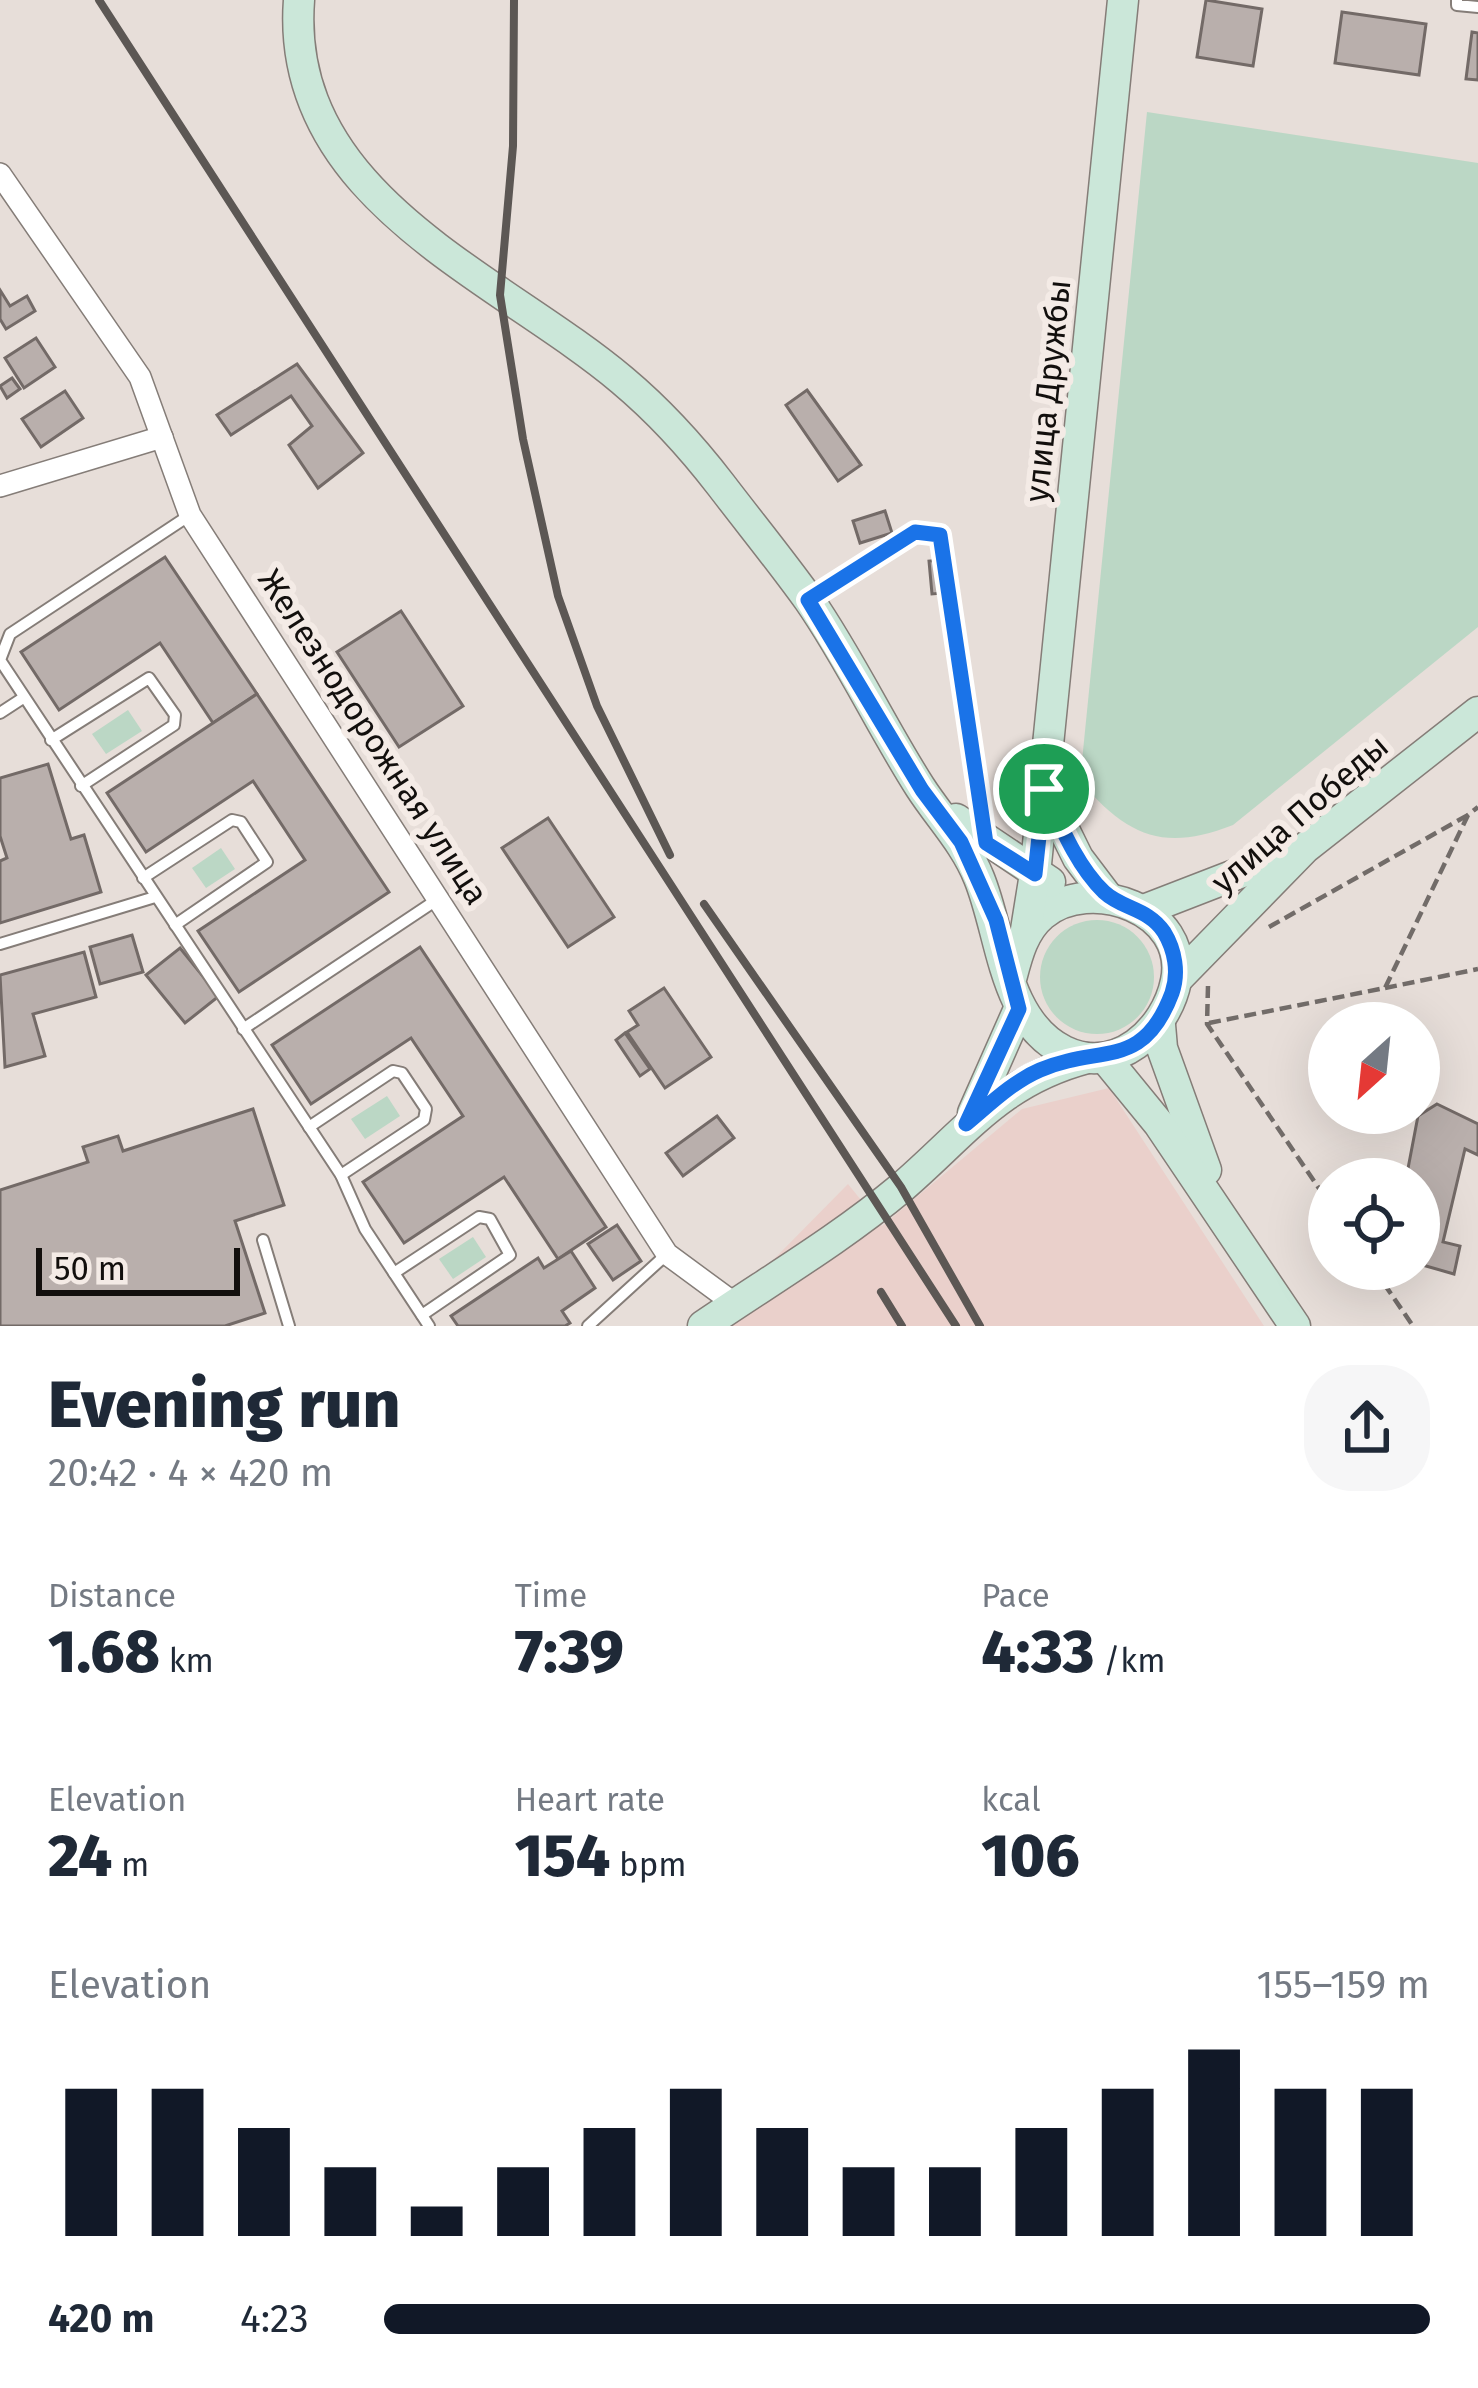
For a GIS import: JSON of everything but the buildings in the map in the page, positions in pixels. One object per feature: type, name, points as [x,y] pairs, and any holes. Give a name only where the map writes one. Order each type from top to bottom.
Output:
[{"type":"main road","points":[[299,0],[296,46],[332,140],[409,231],[619,377],[672,425],[808,600],[977,872],[1015,994],[1041,1036],[1065,1052],[1096,1058],[1160,1124],[1295,1326]]},
{"type":"main road","name":"улица Дружбы","points":[[1024,936],[1044,789],[1123,0]]},
{"type":"main road","name":"улица Победы","points":[[1177,979],[1305,848],[1478,712]]},
{"type":"main road","points":[[1044,789],[1091,896]]},
{"type":"main road","points":[[922,790],[986,843],[1035,874],[1144,910],[1164,932],[1177,979],[1160,1025],[1162,1048],[1225,1220]]},
{"type":"main road","points":[[1144,910],[1305,848]]},
{"type":"main road","points":[[966,1124],[1015,994],[1024,936],[1042,914],[1091,896]]},
{"type":"main road","points":[[703,1326],[901,1187],[966,1124],[1041,1070],[1138,1044],[1160,1025]]},
{"type":"street","name":"Железнодорожная улица","points":[[0,174],[140,377],[190,515],[667,1254],[735,1304]]},
{"type":"street","points":[[0,486],[162,437]]},
{"type":"lane","points":[[1457,0],[1456,5],[1478,7]]},
{"type":"lane","points":[[190,515],[10,634],[0,660],[341,1175],[365,1229],[394,1273],[426,1321],[507,1259],[510,1249],[490,1220],[478,1217],[394,1273]]},
{"type":"lane","points":[[808,600],[915,532],[940,535],[986,843]]},
{"type":"lane","points":[[51,740],[148,678],[176,715],[174,724],[82,786]]},
{"type":"lane","points":[[0,713],[23,698]]},
{"type":"lane","points":[[143,878],[232,820],[241,822],[254,840],[266,858],[264,866],[175,925]]},
{"type":"lane","points":[[0,944],[155,897]]},
{"type":"lane","points":[[243,1028],[438,899]]},
{"type":"lane","points":[[309,1127],[393,1071],[402,1073],[426,1109],[424,1120],[341,1175]]},
{"type":"lane","points":[[263,1240],[289,1326]]},
{"type":"lane","points":[[588,1326],[667,1254]]},
{"type":"path","points":[[1256,935],[1478,807]]},
{"type":"path","points":[[1385,988],[1468,815]]},
{"type":"path","points":[[1207,1024],[1478,969]]},
{"type":"path","points":[[1212,974],[1207,1024],[1308,1172]]},
{"type":"path","points":[[1388,1290],[1413,1326]]},
{"type":"shaded area","points":[[1109,1088],[1264,1326],[708,1326],[848,1184],[882,1226],[1022,1109]]},
{"type":"green space","points":[[1147,112],[1478,163],[1478,627],[1233,825],[1167,838],[1131,827],[1080,781]]},
{"type":"green space","points":[[128,710],[142,731],[106,754],[92,734]]},
{"type":"green space","points":[[221,848],[235,869],[206,888],[192,868]]},
{"type":"green space","points":[[1097,920],[1119,925],[1137,937],[1149,955],[1154,977],[1149,999],[1137,1017],[1119,1029],[1097,1034],[1075,1029],[1057,1017],[1045,999],[1040,977],[1045,955],[1057,937],[1075,925]]},
{"type":"green space","points":[[387,1096],[400,1116],[365,1139],[351,1119]]},
{"type":"green space","points":[[473,1237],[486,1257],[453,1279],[439,1259]]},
{"type":"railway","points":[[99,0],[956,1326]]},
{"type":"railway","points":[[514,0],[513,146],[500,295],[523,439],[558,596],[597,706],[670,855]]},
{"type":"railway","points":[[704,904],[901,1187],[980,1326]]},
{"type":"railway","points":[[881,1292],[902,1326]]},
{"type":"route","points":[[915,532],[940,535],[986,843],[1035,874],[1044,789],[1078,858],[1106,895],[1144,910],[1164,932],[1177,979],[1160,1025],[1138,1044],[1105,1058],[1041,1070],[966,1124],[998,1065],[1019,1009],[996,920],[961,842],[922,790],[808,600],[915,532]]}]
